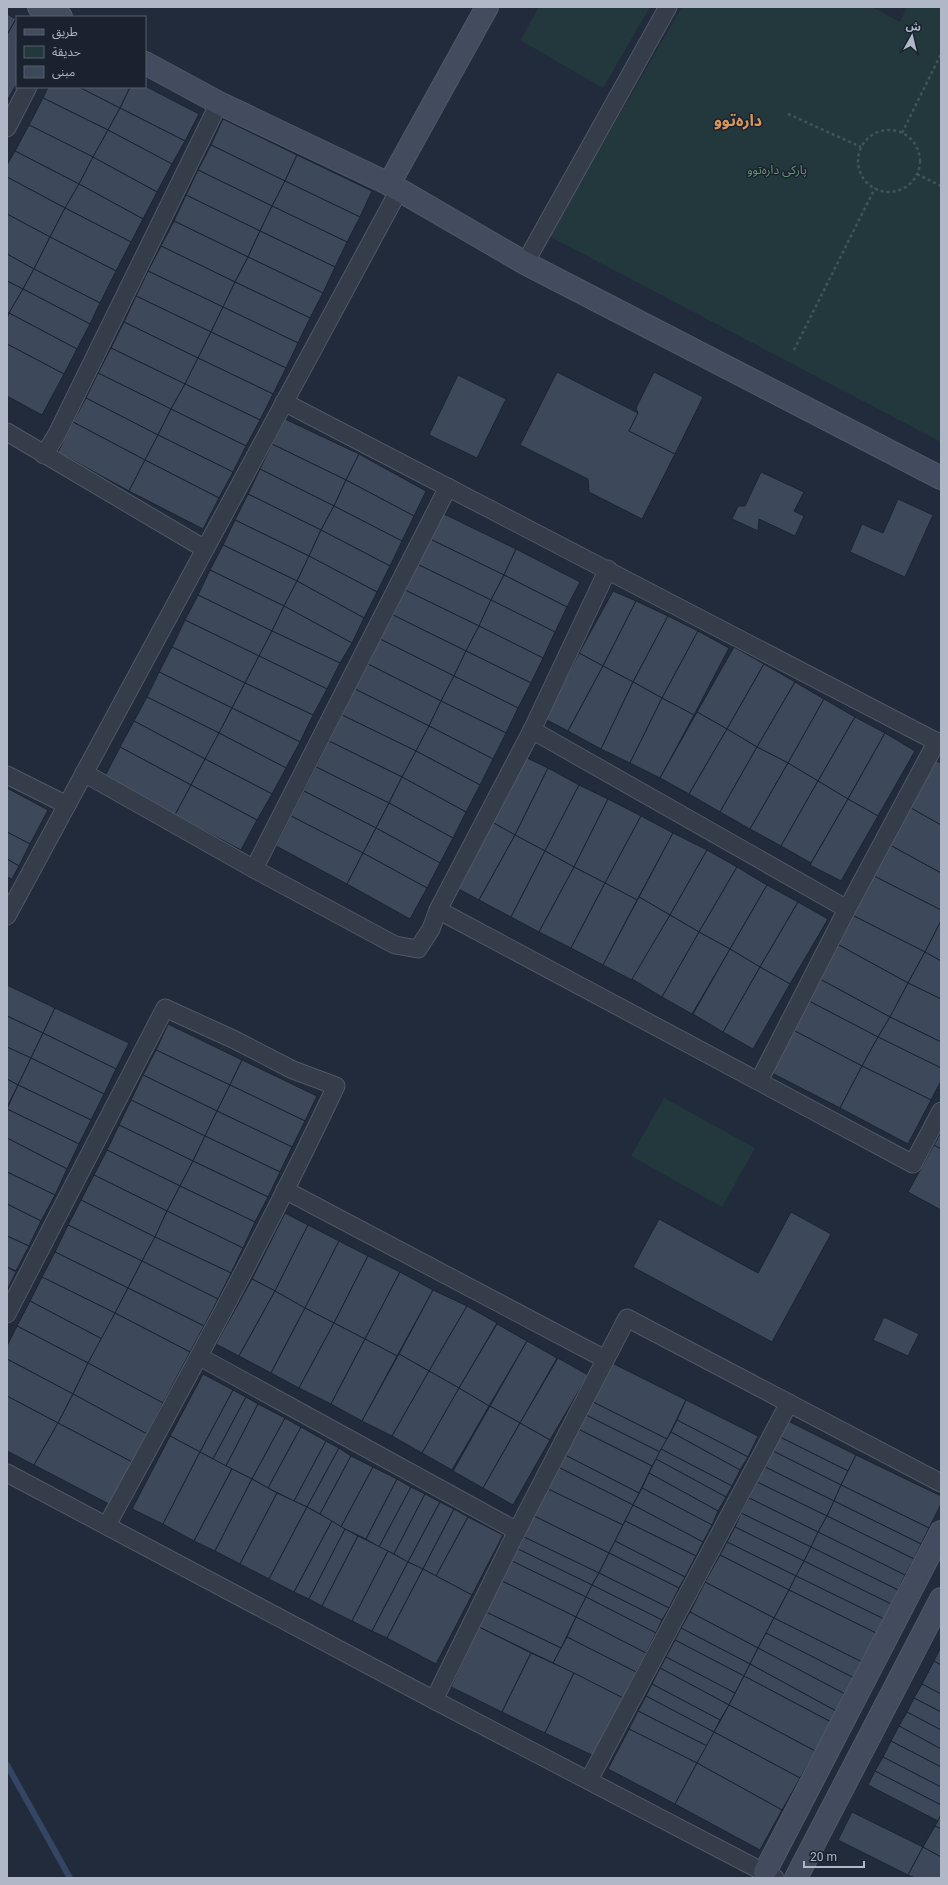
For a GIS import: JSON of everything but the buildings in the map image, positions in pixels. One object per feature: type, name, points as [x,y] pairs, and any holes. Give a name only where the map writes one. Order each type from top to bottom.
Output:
[{"type":"street","points":[[39,7],[59,16]]},
{"type":"street","points":[[7,916],[284,402],[487,7]]},
{"type":"street","points":[[526,263],[668,7]]},
{"type":"street","points":[[146,63],[219,103],[394,187],[526,263],[941,478]]},
{"type":"street","points":[[7,128],[27,88]]},
{"type":"street","points":[[44,455],[60,427],[219,103]]},
{"type":"street","points":[[284,402],[939,742],[847,909],[759,1081]]},
{"type":"street","points":[[7,432],[205,549]]},
{"type":"street","points":[[254,869],[448,487]]},
{"type":"street","points":[[84,773],[254,869],[395,946],[418,949],[430,929],[438,910],[532,730],[608,569]]},
{"type":"street","points":[[532,730],[847,909]]},
{"type":"street","points":[[7,775],[67,805]]},
{"type":"street","points":[[438,910],[913,1164],[941,1111]]},
{"type":"street","points":[[7,1314],[165,1008],[235,1040],[293,1070],[336,1086],[200,1357],[107,1525]]},
{"type":"street","points":[[284,1190],[604,1359]]},
{"type":"street","points":[[434,1700],[517,1531],[604,1359],[627,1318],[941,1483]]},
{"type":"street","points":[[200,1357],[517,1531]]},
{"type":"street","points":[[589,1780],[789,1403]]},
{"type":"street","points":[[7,1473],[434,1700],[770,1875],[941,1532]]},
{"type":"street","points":[[796,1878],[941,1599]]},
{"type":"path","points":[[902,133],[941,54]]},
{"type":"path","points":[[788,114],[861,147]]},
{"type":"path","points":[[892,130],[902,133],[910,138],[916,146],[920,165],[917,174],[912,182],[904,188],[894,191],[885,191],[875,188],[867,182],[861,173],[858,163],[861,147],[871,135],[881,131],[892,130]]},
{"type":"path","points":[[917,174],[941,186]]},
{"type":"path","points":[[794,350],[875,188]]},
{"type":"green space","points":[[539,7],[650,7],[603,88],[520,40]]},
{"type":"green space","name":"پارکی دارەتوو","points":[[682,7],[872,7],[900,22],[907,7],[941,7],[941,442],[549,236]]},
{"type":"green space","points":[[664,1098],[755,1148],[722,1207],[631,1156]]},
{"type":"waterway","points":[[7,1765],[70,1878]]},
{"type":"district","name":"دارەتوو","points":[[738,120]]}]
